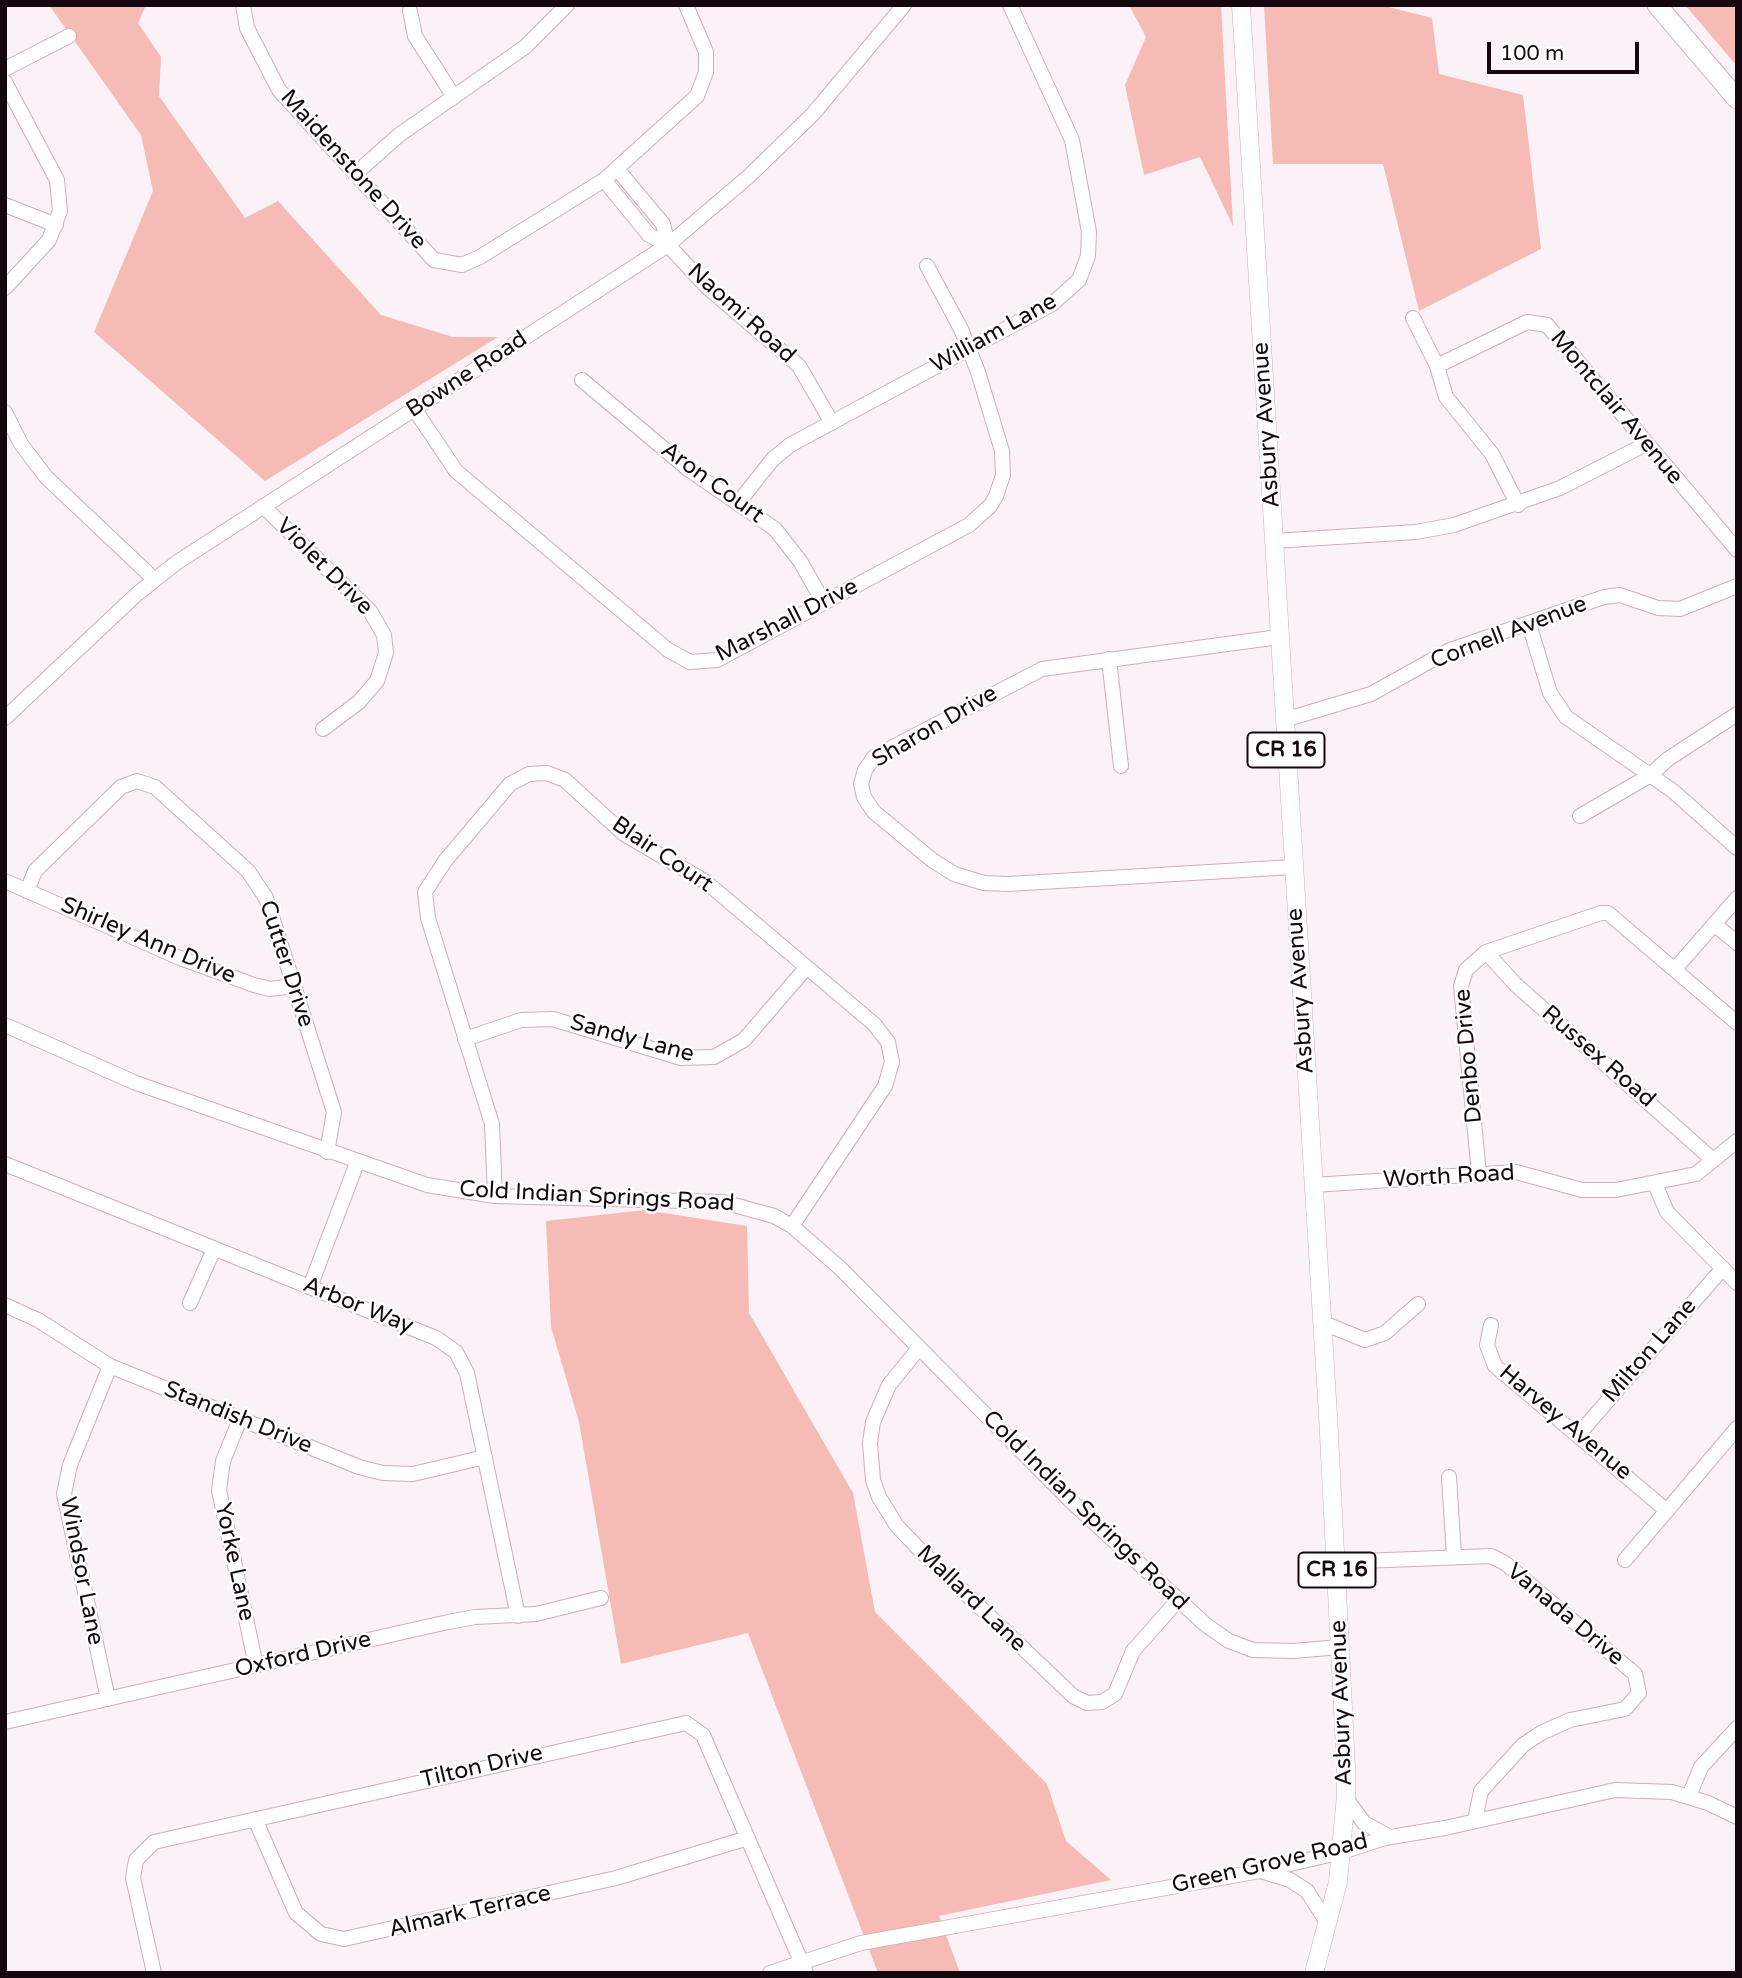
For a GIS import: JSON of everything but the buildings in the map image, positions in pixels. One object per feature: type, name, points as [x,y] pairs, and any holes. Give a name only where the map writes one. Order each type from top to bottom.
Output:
[{"type":"highway","points":[[1657,5],[1737,99]]},
{"type":"main road","name":"Asbury Avenue","points":[[1241,5],[1336,1562],[1346,1798],[1342,1852],[1328,1924],[1314,1973]]},
{"type":"street","name":"Maidenstone Drive","points":[[243,5],[247,29],[279,90],[434,260],[462,265],[480,257],[604,180],[697,96],[706,72],[706,52],[686,5]]},
{"type":"street","points":[[355,174],[400,135],[525,47],[567,5]]},
{"type":"street","name":"William Lane","points":[[738,503],[779,453],[1062,297],[1079,280],[1090,245],[1072,140],[1010,5]]},
{"type":"street","name":"Bowne Road","points":[[5,718],[154,579],[668,245],[748,177],[813,114],[895,8]]},
{"type":"street","points":[[410,11],[415,36],[454,97]]},
{"type":"street","points":[[5,69],[69,36]]},
{"type":"street","points":[[5,82],[57,180],[60,211],[49,240],[5,288]]},
{"type":"street","points":[[617,169],[663,224],[668,245]]},
{"type":"street","points":[[604,180],[649,235],[668,245]]},
{"type":"street","points":[[5,205],[56,225]]},
{"type":"street","name":"Naomi Road","points":[[668,245],[707,287],[799,366],[832,423]]},
{"type":"street","name":"Marshall Drive","points":[[415,410],[456,471],[679,658],[697,663],[718,660],[969,525],[990,506],[996,496],[1003,475],[1002,451],[969,349],[927,266]]},
{"type":"street","points":[[1413,318],[1437,366],[1453,409],[1492,454],[1518,505]]},
{"type":"street","name":"Montclair Avenue","points":[[1437,366],[1527,322],[1541,322],[1737,550]]},
{"type":"street","name":"Aron Court","points":[[582,380],[688,469],[764,520],[786,541],[824,603]]},
{"type":"street","points":[[5,412],[21,444],[46,477],[154,579]]},
{"type":"street","points":[[1274,541],[1429,531],[1518,505],[1560,488],[1646,444]]},
{"type":"street","name":"Violet Drive","points":[[263,506],[370,611],[384,635],[386,653],[377,681],[359,702],[323,729]]},
{"type":"street","name":"Cornell Avenue","points":[[1284,720],[1371,694],[1450,650],[1613,595],[1631,597],[1658,608],[1680,609],[1737,586]]},
{"type":"street","points":[[1529,624],[1550,693],[1566,717],[1691,806],[1737,848]]},
{"type":"street","name":"Sharon Drive","points":[[1279,637],[1053,666],[1031,673],[874,758],[865,770],[861,783],[868,805],[932,860],[954,874],[984,883],[1293,867]]},
{"type":"street","points":[[1109,659],[1121,766]]},
{"type":"street","points":[[1580,816],[1649,776],[1668,758],[1737,714]]},
{"type":"street","name":"Blair Court","points":[[495,1196],[492,1124],[428,918],[425,892],[445,861],[510,784],[529,774],[547,773],[565,780],[624,834],[706,882],[883,1033],[892,1062],[885,1086],[792,1227]]},
{"type":"street","name":"Cutter Drive","points":[[27,891],[35,871],[121,787],[131,782],[147,782],[254,877],[266,898],[334,1112],[327,1152]]},
{"type":"street","name":"Shirley Ann Drive","points":[[5,881],[151,947],[254,985],[270,989],[293,986]]},
{"type":"street","points":[[1675,969],[1737,898]]},
{"type":"street","points":[[1486,951],[1608,913],[1737,1023]]},
{"type":"street","points":[[1714,924],[1737,943]]},
{"type":"street","name":"Russex Road","points":[[1486,951],[1515,984],[1713,1160]]},
{"type":"street","name":"Denbo Drive","points":[[1479,1174],[1461,986],[1465,970],[1486,951]]},
{"type":"street","name":"Sandy Lane","points":[[465,1039],[521,1020],[553,1019],[681,1058],[702,1059],[727,1052],[744,1040],[806,968]]},
{"type":"street","name":"Cold Indian Springs Road","points":[[5,1025],[136,1083],[357,1163],[427,1185],[495,1196],[723,1202],[768,1213],[792,1227],[840,1268],[1055,1485],[1206,1625],[1244,1648],[1293,1651],[1340,1647]]},
{"type":"street","name":"Worth Road","points":[[1313,1185],[1524,1173],[1582,1190],[1615,1190],[1696,1174],[1737,1141]]},
{"type":"street","points":[[310,1286],[357,1163]]},
{"type":"street","name":"Arbor Way","points":[[5,1164],[436,1338],[456,1352],[467,1373],[518,1616]]},
{"type":"street","points":[[1655,1184],[1667,1212],[1737,1283]]},
{"type":"street","points":[[190,1303],[214,1249]]},
{"type":"street","name":"Milton Lane","points":[[1578,1435],[1723,1268]]},
{"type":"street","points":[[1321,1322],[1365,1340],[1385,1332],[1418,1304]]},
{"type":"street","name":"Standish Drive","points":[[5,1305],[38,1320],[110,1366],[359,1466],[383,1473],[424,1473],[485,1457]]},
{"type":"street","name":"Harvey Avenue","points":[[1491,1325],[1487,1345],[1495,1366],[1666,1510]]},
{"type":"street","name":"Mallard Lane","points":[[919,1348],[889,1385],[873,1422],[870,1443],[873,1480],[879,1497],[897,1526],[920,1550],[1073,1696],[1087,1703],[1102,1702],[1115,1694],[1133,1651],[1178,1600]]},
{"type":"street","name":"Windsor Lane","points":[[108,1699],[64,1494],[70,1465],[110,1366]]},
{"type":"street","name":"Yorke Lane","points":[[240,1419],[223,1461],[219,1490],[256,1666]]},
{"type":"street","points":[[1625,1560],[1737,1428]]},
{"type":"street","points":[[1449,1477],[1454,1556]]},
{"type":"street","name":"Vanada Drive","points":[[1336,1562],[1484,1554],[1499,1559],[1631,1670],[1639,1686],[1635,1700],[1625,1709],[1570,1720],[1541,1733],[1523,1745],[1481,1791],[1475,1820]]},
{"type":"street","name":"Oxford Drive","points":[[5,1722],[475,1617],[518,1616],[601,1598]]},
{"type":"street","name":"Tilton Drive","points":[[155,1973],[133,1878],[140,1853],[154,1842],[685,1723],[703,1735],[804,1967]]},
{"type":"street","points":[[1689,1796],[1701,1767],[1737,1728]]},
{"type":"street","name":"Green Grove Road","points":[[770,1973],[804,1967],[909,1933],[1260,1871],[1342,1852],[1390,1837],[1615,1790],[1654,1790],[1689,1796],[1737,1817]]},
{"type":"street","points":[[1346,1798],[1364,1823],[1390,1837]]},
{"type":"street","name":"Almark Terrace","points":[[255,1819],[296,1913],[321,1934],[344,1939],[616,1878],[748,1838]]},
{"type":"street","points":[[1260,1871],[1290,1880],[1307,1891],[1328,1924]]},
{"type":"shaded area","points":[[49,5],[146,5],[138,23],[161,57],[159,96],[245,218],[278,201],[381,315],[453,337],[498,337],[265,481],[94,332],[153,191],[141,135]]},
{"type":"shaded area","points":[[1129,5],[1221,5],[1233,226],[1200,157],[1144,175],[1125,85],[1146,37]]},
{"type":"shaded area","points":[[1264,5],[1381,5],[1432,18],[1439,74],[1523,95],[1541,249],[1419,311],[1383,164],[1273,164]]},
{"type":"shaded area","points":[[1685,5],[1737,5],[1737,66]]},
{"type":"shaded area","points":[[645,1210],[747,1226],[749,1313],[853,1493],[875,1612],[1047,1784],[1066,1841],[1111,1880],[939,1916],[960,1973],[878,1973],[748,1633],[621,1664],[579,1422],[551,1327],[546,1221]]}]
